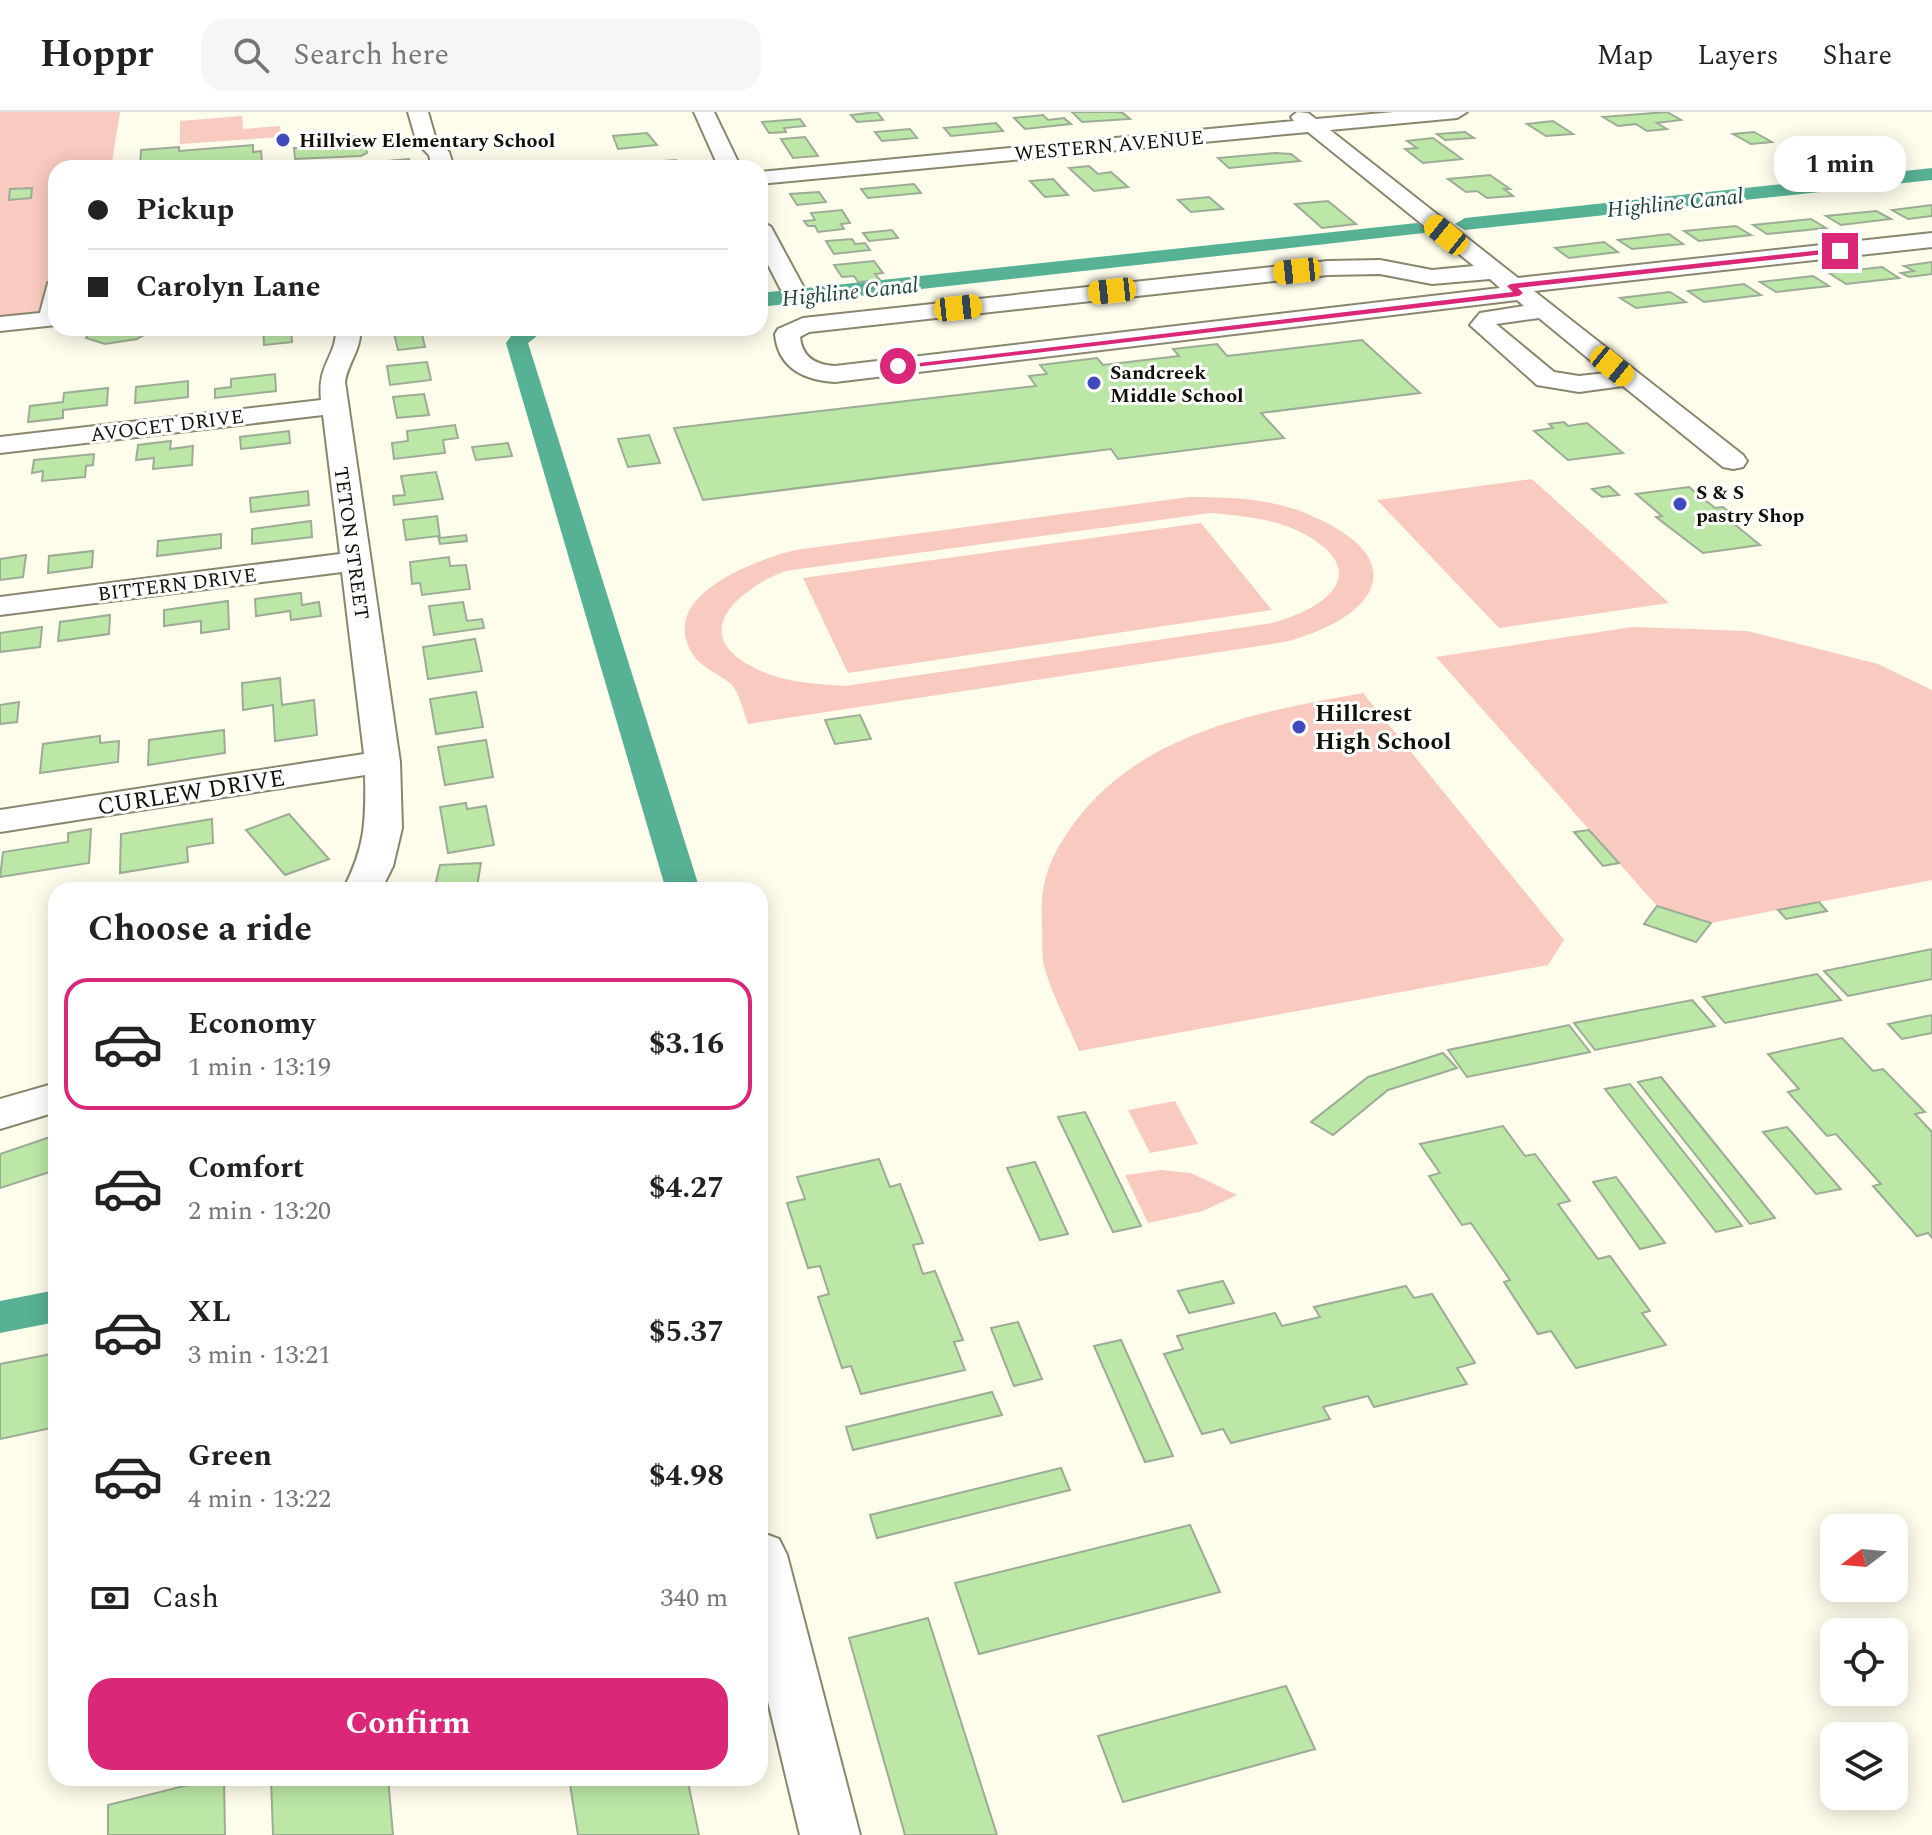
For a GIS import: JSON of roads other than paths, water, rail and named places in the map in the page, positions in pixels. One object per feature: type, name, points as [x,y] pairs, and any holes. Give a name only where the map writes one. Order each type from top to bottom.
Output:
[{"type":"street","points":[[418,112],[427,143],[439,152],[441,160]]},
{"type":"street","points":[[704,112],[726,160]]},
{"type":"street","name":"WESTERN AVENUE","points":[[768,177],[1304,119],[1457,112]]},
{"type":"street","points":[[1304,119],[1733,461]]},
{"type":"street","points":[[1508,284],[1380,267],[1328,268],[803,325],[787,334],[787,341],[801,367],[810,372],[835,374],[1214,329],[1233,349],[1357,334],[1361,318],[1355,313],[1508,284],[1932,240]]},
{"type":"street","points":[[768,245],[792,288]]},
{"type":"street","points":[[1542,311],[1489,318],[1482,325],[1546,379],[1579,384],[1627,378]]},
{"type":"street","points":[[0,324],[48,319]]},
{"type":"street","name":"TETON STREET","points":[[348,336],[348,349],[333,368],[334,406],[382,762],[384,828],[374,866],[366,882]]},
{"type":"street","name":"AVOCET DRIVE","points":[[0,445],[334,406]]},
{"type":"street","name":"BITTERN DRIVE","points":[[0,606],[355,561]]},
{"type":"street","name":"CURLEW DRIVE","points":[[0,821],[382,762]]},
{"type":"street","points":[[0,1114],[48,1099]]},
{"type":"street","points":[[768,1587],[830,1835]]},
{"type":"waterway","name":"Highline Canal","points":[[1465,224],[1932,174]]},
{"type":"waterway","name":"Highline Canal","points":[[768,299],[1417,229]]},
{"type":"waterway","name":"Highline Canal","points":[[522,336],[517,343],[681,882]]},
{"type":"waterway","name":"Highline Canal","points":[[0,1317],[48,1308]]},
{"type":"place","name":"Hillview Elementary School","points":[[283,140]]},
{"type":"place","name":"Sandcreek Middle School","points":[[1094,383]]},
{"type":"place","name":"S & S pastry Shop","points":[[1680,504]]},
{"type":"place","name":"Hillcrest High School","points":[[1299,727]]}]
